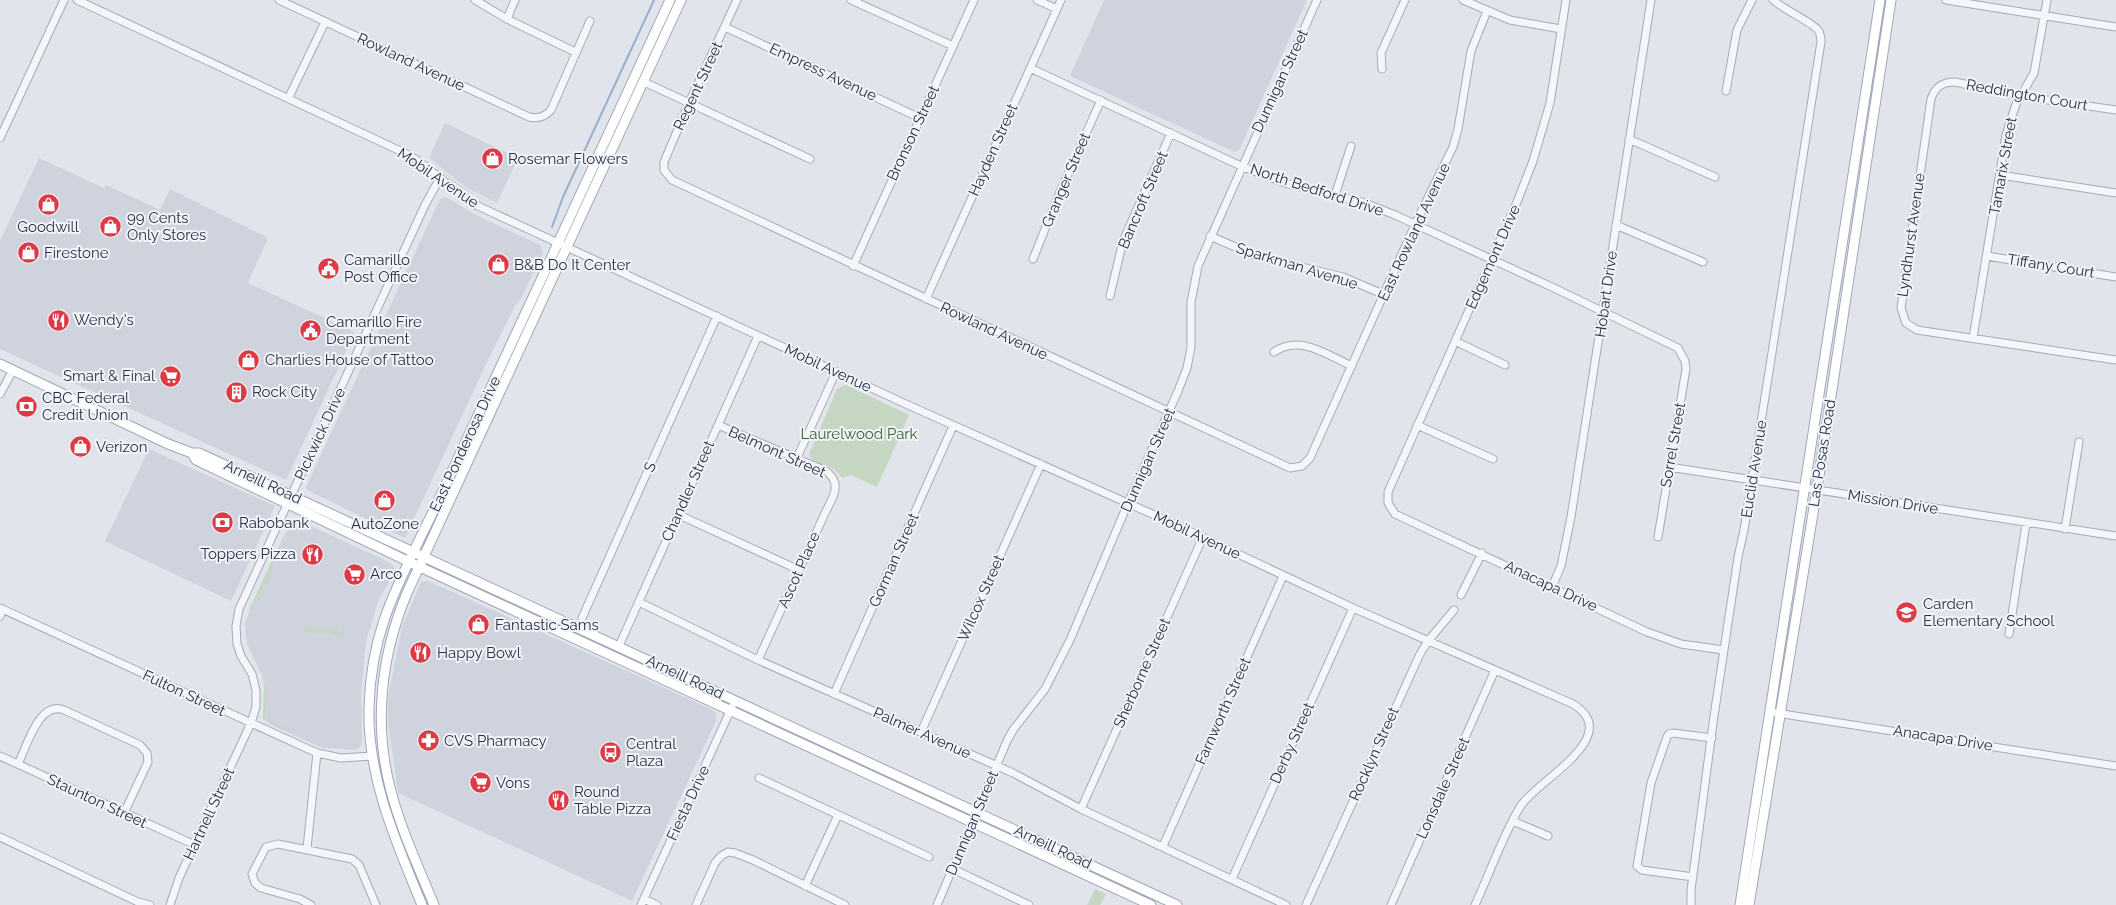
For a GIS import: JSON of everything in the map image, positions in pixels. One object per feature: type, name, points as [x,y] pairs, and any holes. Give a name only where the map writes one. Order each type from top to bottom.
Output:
[{"type":"main road","name":"East Ponderosa Drive","points":[[434,905],[391,791],[384,755],[381,708],[384,676],[392,634],[400,610],[670,0]]},
{"type":"main road","name":"East Ponderosa Drive","points":[[422,905],[385,811],[373,756],[368,708],[379,630],[393,592],[644,82],[681,0]]},
{"type":"main road","name":"Las Posas Road","points":[[1740,905],[1880,0]]},
{"type":"main road","name":"Las Posas Road","points":[[1750,905],[1891,0]]},
{"type":"main road","name":"Arneill Road","points":[[0,364],[192,453],[196,460],[414,552],[1177,905]]},
{"type":"main road","name":"Arneill Road","points":[[290,499],[420,567],[1151,905]]},
{"type":"main road","points":[[371,684],[374,688],[374,701],[381,708]]},
{"type":"street","points":[[0,138],[64,0]]},
{"type":"street","name":"Mobil Avenue","points":[[77,0],[289,97],[409,155],[478,206],[953,426],[1203,537],[1353,608],[1573,704],[1583,711],[1588,718],[1587,736],[1576,754],[1563,768],[1530,794],[1519,807],[1513,821]]},
{"type":"street","name":"Rowland Avenue","points":[[279,0],[529,117],[544,116],[551,110],[575,52]]},
{"type":"street","points":[[476,0],[507,19],[575,52],[590,21]]},
{"type":"street","points":[[507,19],[515,0]]},
{"type":"street","name":"Regent Street","points":[[665,173],[664,162],[737,0]]},
{"type":"street","points":[[851,0],[953,46]]},
{"type":"street","name":"Bronson Street","points":[[853,266],[974,0]]},
{"type":"street","points":[[1037,0],[1057,9]]},
{"type":"street","name":"Hayden Street","points":[[926,299],[1061,0]]},
{"type":"street","name":"Dunnigan Street","points":[[937,905],[1013,730],[1045,688],[1070,640],[1187,368],[1194,282],[1198,266],[1241,166],[1317,0]]},
{"type":"street","points":[[1382,69],[1381,52],[1405,0]]},
{"type":"street","points":[[1463,0],[1521,24],[1562,30]]},
{"type":"street","name":"Edgemont Drive","points":[[1388,503],[1388,492],[1518,202],[1543,131],[1550,103],[1566,0]]},
{"type":"street","name":"Hobart Drive","points":[[1552,587],[1565,550],[1604,311],[1651,0]]},
{"type":"street","points":[[1726,91],[1737,30],[1752,0]]},
{"type":"street","name":"Euclid Avenue","points":[[1691,905],[1693,877],[1723,650],[1752,480],[1819,52],[1819,33],[1814,26],[1773,0]]},
{"type":"street","points":[[1946,0],[2116,27]]},
{"type":"street","name":"Tamarix Street","points":[[1973,338],[2008,124],[2020,96],[2034,73],[2047,0]]},
{"type":"street","name":"East Rowland Avenue","points":[[1317,445],[1453,147],[1458,129],[1471,51],[1487,11]]},
{"type":"street","points":[[289,97],[325,22]]},
{"type":"street","name":"Empress Avenue","points":[[725,27],[920,118]]},
{"type":"street","name":"North Bedford Drive","points":[[1030,68],[1241,166],[1288,184],[1362,202],[1416,225],[1604,311],[1678,348],[1682,354]]},
{"type":"street","points":[[644,82],[810,159]]},
{"type":"street","name":"Reddington Court","points":[[1939,86],[1954,82],[2020,96],[2116,110]]},
{"type":"street","name":"Lyndhurst Avenue","points":[[1939,86],[1930,99],[1901,303],[1902,314],[1906,323],[1917,330],[2116,360]]},
{"type":"street","name":"Granger Street","points":[[1034,259],[1060,192],[1101,100]]},
{"type":"street","name":"Bancroft Street","points":[[1110,296],[1128,230],[1171,133]]},
{"type":"street","points":[[1629,139],[1715,177]]},
{"type":"street","points":[[1335,195],[1351,146]]},
{"type":"street","name":"Rowland Avenue","points":[[665,173],[672,180],[691,190],[1290,468],[1302,466],[1307,462],[1317,445]]},
{"type":"street","points":[[2000,175],[2116,193]]},
{"type":"street","name":"Pickwick Drive","points":[[251,723],[256,707],[255,685],[237,644],[236,621],[239,609],[426,204],[440,178]]},
{"type":"street","points":[[1616,225],[1703,262]]},
{"type":"street","name":"Sparkman Avenue","points":[[1210,236],[1256,256],[1343,277],[1385,295]]},
{"type":"street","name":"Tiffany Court","points":[[1987,256],[2116,277]]},
{"type":"street","name":"S","points":[[582,618],[717,316]]},
{"type":"street","name":"Chandler Street","points":[[619,646],[758,336]]},
{"type":"street","points":[[1455,341],[1505,365]]},
{"type":"street","points":[[1274,352],[1287,345],[1301,344],[1352,366]]},
{"type":"street","name":"Sorrel Street","points":[[1658,537],[1686,370],[1682,354]]},
{"type":"street","points":[[0,394],[13,370]]},
{"type":"street","points":[[796,460],[836,372]]},
{"type":"street","name":"Belmont Street","points":[[718,425],[796,460],[826,471],[834,480]]},
{"type":"street","points":[[1417,425],[1493,459]]},
{"type":"street","name":"Gorman Street","points":[[834,694],[953,426]]},
{"type":"street","points":[[2065,529],[2079,442]]},
{"type":"street","name":"Wilcox Street","points":[[921,732],[1041,464]]},
{"type":"street","name":"Mission Drive","points":[[1669,467],[2026,524],[2116,536]]},
{"type":"street","name":"Ascot Place","points":[[758,660],[834,497],[836,486],[834,480]]},
{"type":"street","name":"Anacapa Drive","points":[[1388,503],[1395,514],[1663,639],[1723,650]]},
{"type":"street","points":[[678,514],[799,570]]},
{"type":"street","points":[[2008,634],[2026,524]]},
{"type":"street","name":"Sherborne Street","points":[[1081,809],[1203,537]]},
{"type":"street","points":[[1461,596],[1482,553]]},
{"type":"street","name":"Farnworth Street","points":[[1163,846],[1284,576]]},
{"type":"street","name":"Palmer Avenue","points":[[639,602],[758,660],[997,766],[1081,809],[1286,905]]},
{"type":"street","name":"Derby Street","points":[[1232,879],[1353,608]]},
{"type":"street","name":"Rocklyn Street","points":[[1306,905],[1420,654],[1428,641],[1454,610]]},
{"type":"street","name":"Fulton Street","points":[[1,611],[318,753],[341,758],[373,756]]},
{"type":"street","name":"Lonsdale Street","points":[[1391,905],[1495,670]]},
{"type":"street","name":"Fiesta Drive","points":[[642,902],[736,700]]},
{"type":"street","points":[[18,764],[39,718],[47,710],[54,707],[140,745],[147,753],[148,762],[124,813]]},
{"type":"street","name":"Anacapa Drive","points":[[1770,712],[2116,766]]},
{"type":"street","name":"Hartnell Street","points":[[170,905],[174,890],[194,845],[251,723]]},
{"type":"street","points":[[1693,877],[1642,870],[1637,866],[1651,783],[1667,737],[1669,734],[1674,733],[1712,738]]},
{"type":"street","points":[[307,848],[318,753]]},
{"type":"street","name":"Staunton Street","points":[[0,756],[194,845]]},
{"type":"street","points":[[759,778],[929,857]]},
{"type":"street","points":[[805,886],[838,815]]},
{"type":"street","points":[[1477,904],[1513,821],[1548,836]]},
{"type":"street","points":[[0,837],[138,902],[150,905]]},
{"type":"street","points":[[311,905],[300,899],[262,888],[254,883],[252,874],[262,853],[270,845],[307,848],[348,857],[356,861],[376,905]]},
{"type":"street","points":[[696,905],[715,863],[728,852],[742,855],[845,905]]},
{"type":"street","points":[[953,869],[1030,905]]},
{"type":"street","points":[[642,902],[657,905]]},
{"type":"shaded area","points":[[1104,0],[1307,0],[1239,150],[1235,152],[1070,76]]},
{"type":"shaded area","points":[[445,123],[518,158],[497,203],[467,188],[429,158]]},
{"type":"shaded area","points":[[39,158],[104,188],[106,185],[160,210],[170,189],[268,238],[248,283],[355,332],[286,480],[0,349],[0,241]]},
{"type":"shaded area","points":[[446,197],[472,213],[540,245],[543,253],[486,364],[405,538],[307,490],[306,487],[440,199]]},
{"type":"shaded area","points":[[149,449],[275,506],[231,601],[105,541]]},
{"type":"shaded area","points":[[300,521],[391,563],[394,567],[394,574],[379,599],[366,641],[361,695],[362,742],[360,747],[355,750],[323,748],[271,725],[263,718],[265,702],[264,685],[262,675],[247,644],[245,623],[277,550],[290,523]]},
{"type":"shaded area","points":[[423,581],[428,581],[711,709],[716,713],[716,721],[632,901],[398,793],[388,721],[388,697],[402,627]]},
{"type":"green space","points":[[430,161],[461,186],[494,206],[459,186]]},
{"type":"green space","name":"Laurelwood Park","points":[[846,385],[909,415],[877,487],[851,475],[842,478],[833,469],[818,463],[810,457],[810,452],[837,389]]},
{"type":"green space","points":[[272,561],[274,562],[270,577],[255,601],[252,612],[249,610]]},
{"type":"green space","points":[[346,622],[341,638],[329,633],[307,633],[302,629],[309,625],[318,629],[326,627],[340,633]]},
{"type":"green space","points":[[264,686],[267,686],[265,718],[267,721],[281,725],[283,727],[281,729],[263,719]]},
{"type":"green space","points":[[1095,889],[1106,894],[1100,905],[1087,905]]},
{"type":"waterway","points":[[552,227],[563,197],[654,0]]},
{"type":"place","name":"Rosemar Flowers","points":[[492,159]]},
{"type":"place","name":"Goodwill","points":[[48,204]]},
{"type":"place","name":"99 Cents Only Stores","points":[[111,227]]},
{"type":"place","name":"Firestone","points":[[28,253]]},
{"type":"place","name":"B&B Do It Center","points":[[498,265]]},
{"type":"place","name":"Camarillo Post Office","points":[[328,269]]},
{"type":"place","name":"Wendy's","points":[[58,320]]},
{"type":"place","name":"Camarillo Fire Department","points":[[310,331]]},
{"type":"place","name":"Charlies House of Tattoo","points":[[249,360]]},
{"type":"place","name":"Smart & Final","points":[[171,376]]},
{"type":"place","name":"Rock City","points":[[236,392]]},
{"type":"place","name":"CBC Federal Credit Union","points":[[26,407]]},
{"type":"place","name":"Verizon","points":[[80,447]]},
{"type":"place","name":"AutoZone","points":[[385,501]]},
{"type":"place","name":"Rabobank","points":[[223,523]]},
{"type":"place","name":"Toppers Pizza","points":[[312,554]]},
{"type":"place","name":"Arco","points":[[354,574]]},
{"type":"place","name":"Carden Elementary School","points":[[1907,613]]},
{"type":"place","name":"Fantastic Sams","points":[[479,625]]},
{"type":"place","name":"Happy Bowl","points":[[421,653]]},
{"type":"place","name":"CVS Pharmacy","points":[[428,741]]},
{"type":"place","name":"Central Plaza","points":[[610,753]]},
{"type":"place","name":"Vons","points":[[480,783]]},
{"type":"place","name":"Round Table Pizza","points":[[558,801]]}]
